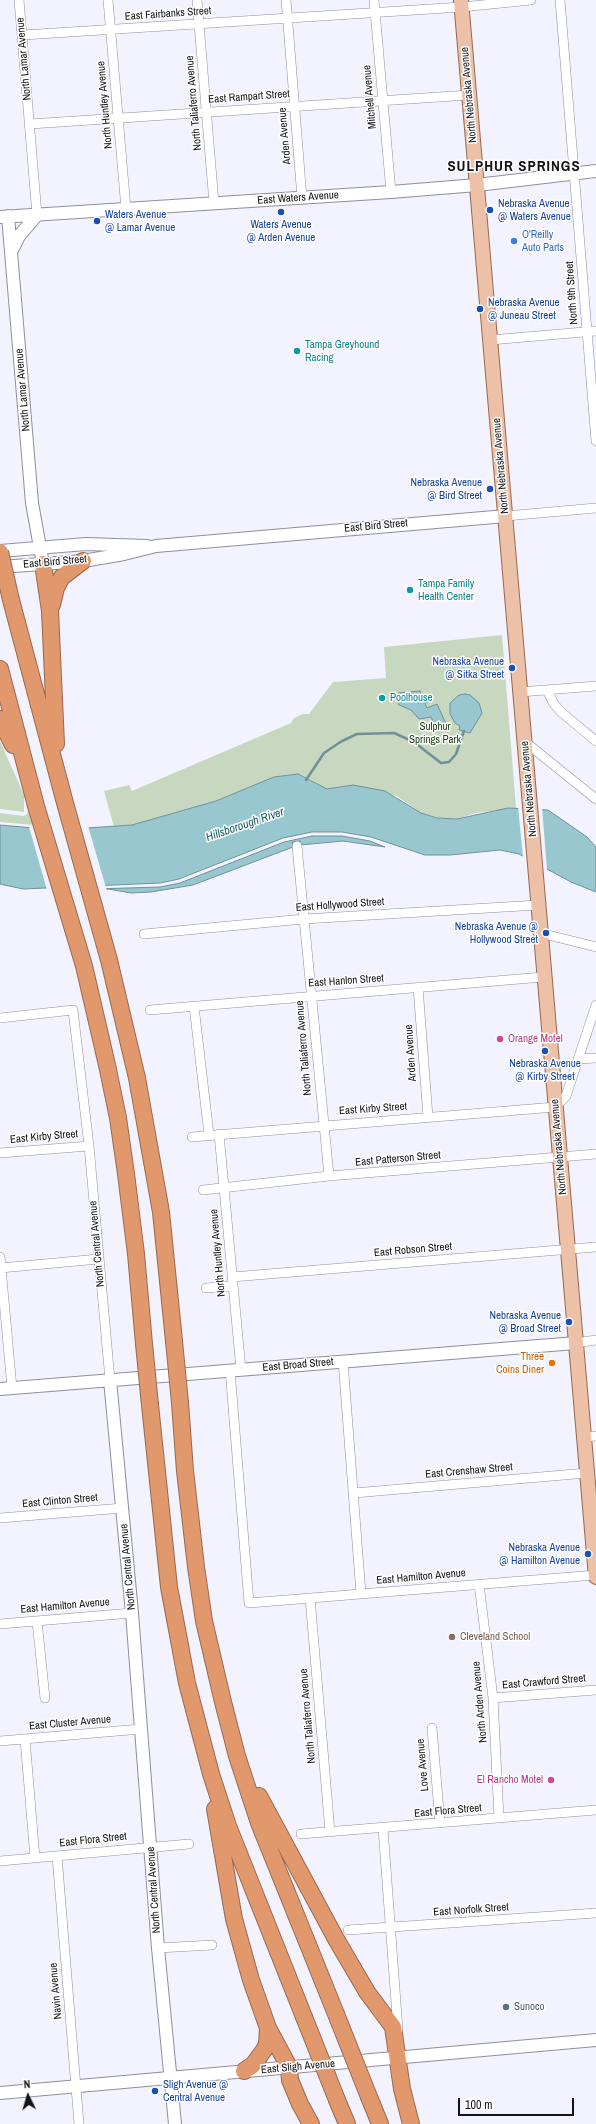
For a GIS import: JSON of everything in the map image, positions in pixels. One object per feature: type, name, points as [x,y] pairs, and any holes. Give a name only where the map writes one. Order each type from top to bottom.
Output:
[{"type":"highway","points":[[0,552],[65,803],[122,1012],[137,1078],[161,1212],[180,1403],[185,1471],[199,1587],[212,1654],[237,1756],[259,1823],[380,2124]]},
{"type":"highway","points":[[50,611],[56,588],[62,577],[83,561]]},
{"type":"highway","points":[[43,564],[50,611],[58,776]]},
{"type":"highway","points":[[0,668],[36,806],[84,966],[118,1118],[136,1254],[169,1587],[187,1683],[211,1774],[244,1868],[347,2124]]},
{"type":"highway","points":[[0,719],[27,773]]},
{"type":"highway","points":[[237,1756],[290,1858],[336,1939],[367,1992],[393,2027],[402,2089],[411,2124]]},
{"type":"highway","points":[[211,1774],[216,1817],[234,1919],[251,1980],[268,2028],[289,2068],[290,2080],[300,2104],[311,2124]]},
{"type":"highway","points":[[244,2071],[253,2065],[264,2050],[267,2044],[268,2028]]},
{"type":"main road","name":"North Nebraska Avenue","points":[[461,4],[506,516],[536,874],[543,977],[576,1342],[590,1436],[587,1473],[594,1529],[596,1576]]},
{"type":"street","name":"North Lamar Avenue","points":[[19,0],[37,214]]},
{"type":"street","name":"North Huntley Avenue","points":[[108,0],[126,209]]},
{"type":"street","name":"North Taliaferro Avenue","points":[[197,0],[214,203]]},
{"type":"street","name":"Arden Avenue","points":[[286,0],[302,198]]},
{"type":"street","name":"Mitchell Avenue","points":[[374,0],[391,192]]},
{"type":"street","name":"East Fairbanks Street","points":[[23,35],[375,12],[461,4],[531,0]]},
{"type":"street","name":"North 9th Street","points":[[560,0],[574,173],[591,332],[596,441]]},
{"type":"street","name":"East Rampart Street","points":[[30,124],[469,95]]},
{"type":"street","name":"East Waters Avenue","points":[[4,217],[391,192],[477,185],[596,171]]},
{"type":"street","points":[[12,250],[19,236],[37,214]]},
{"type":"street","name":"North Lamar Avenue","points":[[4,217],[12,250],[32,503],[43,564]]},
{"type":"street","points":[[490,340],[591,332]]},
{"type":"street","name":"East Bird Street","points":[[0,552],[86,544],[156,546],[596,508]]},
{"type":"street","name":"East Bird Street","points":[[0,567],[83,561],[124,554],[156,546]]},
{"type":"street","points":[[520,692],[596,686]]},
{"type":"street","points":[[547,690],[554,704],[561,712],[596,740]]},
{"type":"street","points":[[524,740],[596,799]]},
{"type":"street","name":"North Taliaferro Avenue","points":[[296,846],[329,1176]]},
{"type":"street","name":"East Hollywood Street","points":[[144,934],[304,919],[538,905]]},
{"type":"street","points":[[540,933],[596,947]]},
{"type":"street","name":"East Hanlon Street","points":[[150,1010],[543,977]]},
{"type":"street","name":"Arden Avenue","points":[[418,988],[428,1117]]},
{"type":"street","points":[[555,1107],[566,1096],[596,1005]]},
{"type":"street","points":[[194,1006],[209,1135]]},
{"type":"street","name":"North Central Avenue","points":[[0,1018],[73,1010],[89,1146],[123,1508],[158,1948],[175,2124]]},
{"type":"street","points":[[579,1059],[596,1058]]},
{"type":"street","name":"East Kirby Street","points":[[192,1137],[555,1107]]},
{"type":"street","name":"North Huntley Avenue","points":[[220,1134],[223,1188],[232,1282],[249,1603]]},
{"type":"street","name":"East Kirby Street","points":[[0,1153],[89,1146]]},
{"type":"street","name":"East Patterson Street","points":[[203,1190],[329,1176],[596,1154]]},
{"type":"street","name":"East Robson Street","points":[[206,1288],[232,1282],[596,1247]]},
{"type":"street","points":[[0,1257],[6,1388]]},
{"type":"street","points":[[0,1268],[99,1259]]},
{"type":"street","name":"East Broad Street","points":[[6,1388],[596,1340]]},
{"type":"street","points":[[343,1361],[361,1594]]},
{"type":"street","name":"East Crenshaw Street","points":[[354,1493],[587,1473]]},
{"type":"street","name":"East Clinton Street","points":[[0,1518],[123,1508]]},
{"type":"street","name":"East Hamilton Avenue","points":[[249,1603],[596,1576]]},
{"type":"street","name":"North Arden Avenue","points":[[479,1584],[493,1698],[500,1818]]},
{"type":"street","name":"North Taliaferro Avenue","points":[[310,1598],[330,1832]]},
{"type":"street","name":"East Hamilton Avenue","points":[[0,1624],[132,1612]]},
{"type":"street","points":[[37,1621],[45,1698]]},
{"type":"street","name":"East Crawford Street","points":[[493,1698],[596,1690]]},
{"type":"street","name":"Love Avenue","points":[[432,1728],[440,1823]]},
{"type":"street","name":"East Cluster Avenue","points":[[0,1741],[141,1729]]},
{"type":"street","points":[[25,1739],[35,1858]]},
{"type":"street","name":"East Flora Street","points":[[301,1834],[596,1810]]},
{"type":"street","points":[[383,1828],[397,2002],[398,2058]]},
{"type":"street","name":"East Flora Street","points":[[0,1861],[189,1844]]},
{"type":"street","name":"Navin Avenue","points":[[57,1856],[78,2124]]},
{"type":"street","name":"East Norfolk Street","points":[[348,1930],[596,1913]]},
{"type":"street","points":[[158,1948],[212,1945]]},
{"type":"street","name":"East Sligh Avenue","points":[[0,2093],[596,2040]]},
{"type":"green space","name":"Sulphur Springs Park","points":[[502,635],[516,808],[476,813],[457,819],[437,818],[421,813],[397,796],[353,785],[327,789],[298,774],[274,777],[216,801],[132,825],[114,827],[104,791],[129,785],[132,791],[291,723],[294,718],[303,714],[309,714],[333,682],[386,678],[384,647]]},
{"type":"green space","points":[[0,741],[24,795],[24,812],[0,809]]},
{"type":"green space","points":[[28,809],[34,825],[0,822],[0,813],[24,816],[27,814]]},
{"type":"water","points":[[420,691],[423,698],[431,695],[433,700],[425,703],[427,708],[437,704],[448,728],[438,732],[431,717],[419,719],[411,710],[399,705],[397,701],[398,693]]},
{"type":"water","points":[[459,695],[470,695],[479,703],[482,713],[470,733],[459,730],[460,726],[455,723],[450,714],[450,703]]},
{"type":"water","name":"Hillsborough River","points":[[298,774],[327,789],[353,785],[385,791],[421,813],[437,818],[457,819],[508,808],[548,810],[587,837],[596,847],[596,892],[571,882],[519,854],[500,850],[450,855],[425,855],[371,837],[342,832],[312,832],[283,838],[179,879],[160,883],[23,889],[0,884],[0,825],[56,830],[132,825],[216,801],[274,777]]},
{"type":"water","points":[[312,836],[342,836],[370,841],[385,847],[343,841],[300,845],[300,841],[292,842],[293,847],[193,885],[151,892],[131,893],[108,889],[94,892],[93,889],[160,887],[180,883],[284,842]]},
{"type":"pier","points":[[518,806],[542,807],[547,870],[523,858]]},
{"type":"pier","points":[[88,826],[107,891],[94,894],[92,887],[47,890],[29,827],[56,828]]},
{"type":"waterway","points":[[306,780],[324,753],[342,741],[357,734],[394,733],[414,742],[441,763],[449,762],[456,754],[464,731]]},
{"type":"place","name":"Nebraska Avenue @ Waters Avenue","points":[[490,210]]},
{"type":"place","name":"Waters Avenue @ Arden Avenue","points":[[281,212]]},
{"type":"place","name":"Waters Avenue @ Lamar Avenue","points":[[97,221]]},
{"type":"place","name":"O'Reilly Auto Parts","points":[[514,241]]},
{"type":"place","name":"Nebraska Avenue @ Juneau Street","points":[[480,309]]},
{"type":"place","name":"Tampa Greyhound Racing","points":[[297,351]]},
{"type":"place","name":"Nebraska Avenue @ Bird Street","points":[[490,489]]},
{"type":"place","name":"Tampa Family Health Center","points":[[410,590]]},
{"type":"place","name":"Nebraska Avenue @ Sitka Street","points":[[512,668]]},
{"type":"place","name":"Poolhouse","points":[[382,698]]},
{"type":"place","name":"Nebraska Avenue @ Hollywood Street","points":[[546,933]]},
{"type":"place","name":"Orange Motel","points":[[500,1039]]},
{"type":"place","name":"Nebraska Avenue @ Kirby Street","points":[[545,1051]]},
{"type":"place","name":"Nebraska Avenue @ Broad Street","points":[[569,1322]]},
{"type":"place","name":"Three Coins Diner","points":[[552,1363]]},
{"type":"place","name":"Nebraska Avenue @ Hamilton Avenue","points":[[588,1554]]},
{"type":"place","name":"Cleveland School","points":[[452,1637]]},
{"type":"place","name":"El Rancho Motel","points":[[551,1780]]},
{"type":"place","name":"Sunoco","points":[[506,2007]]},
{"type":"place","name":"Sligh Avenue @ Central Avenue","points":[[155,2091]]},
{"type":"district","name":"SULPHUR SPRINGS","points":[[514,167]]}]
